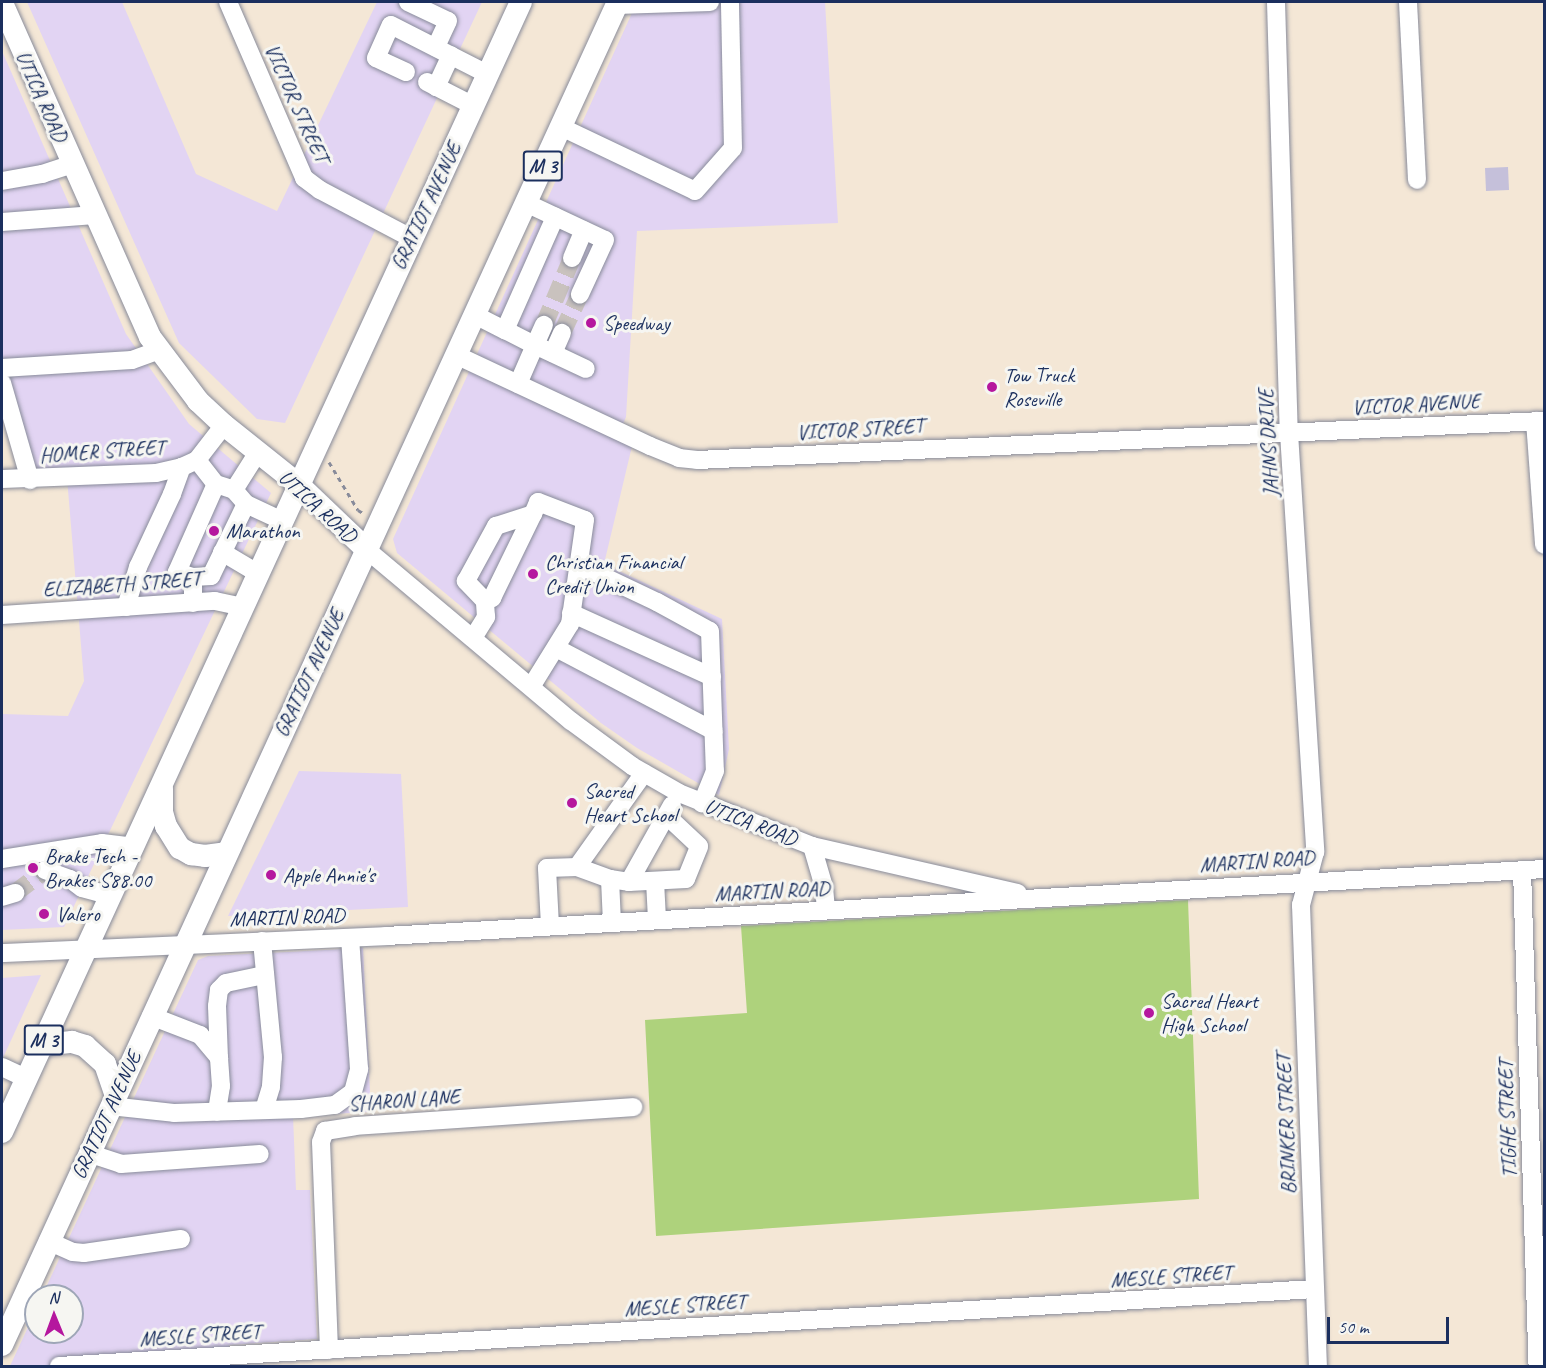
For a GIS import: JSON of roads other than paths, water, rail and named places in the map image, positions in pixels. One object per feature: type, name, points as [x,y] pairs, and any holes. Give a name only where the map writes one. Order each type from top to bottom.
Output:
[{"type":"main road","name":"GRATIOT AVENUE","points":[[3,1122],[42,1045],[111,896],[521,2]]},
{"type":"main road","name":"GRATIOT AVENUE","points":[[2,1345],[88,1153],[617,3]]},
{"type":"main road","name":"UTICA ROAD","points":[[4,17],[150,337],[198,401],[224,425],[298,484],[367,550]]},
{"type":"main road","points":[[162,784],[162,812],[166,826],[180,848],[191,854],[205,856],[226,853]]},
{"type":"main road","points":[[42,1045],[72,1042],[85,1046],[105,1064],[113,1099]]},
{"type":"street","name":"VICTOR STREET","points":[[228,2],[304,178],[320,190],[411,238]]},
{"type":"street","points":[[403,2],[376,58],[406,72]]},
{"type":"street","points":[[408,2],[448,21],[443,51],[432,84],[472,105]]},
{"type":"street","points":[[617,3],[710,2]]},
{"type":"street","points":[[561,127],[695,191],[734,148],[730,2]]},
{"type":"street","name":"JAHNS DRIVE","points":[[1276,2],[1289,433],[1315,852],[1309,880]]},
{"type":"street","points":[[1408,2],[1417,180]]},
{"type":"street","points":[[392,25],[487,74]]},
{"type":"street","points":[[2,181],[42,174],[72,164]]},
{"type":"street","points":[[526,203],[605,240],[580,294]]},
{"type":"street","points":[[2,222],[95,215]]},
{"type":"street","points":[[505,330],[555,217]]},
{"type":"street","points":[[572,258],[584,230]]},
{"type":"street","points":[[475,315],[586,369]]},
{"type":"street","points":[[518,384],[544,325]]},
{"type":"street","points":[[553,353],[562,333]]},
{"type":"street","points":[[2,368],[132,360],[160,350]]},
{"type":"street","name":"VICTOR STREET","points":[[456,355],[650,446],[679,458],[697,460],[1289,433]]},
{"type":"street","points":[[2,383],[30,480]]},
{"type":"street","points":[[1540,421],[1545,544]]},
{"type":"street","name":"VICTOR AVENUE","points":[[1289,433],[1540,421]]},
{"type":"street","name":"HOMER STREET","points":[[2,479],[30,480],[156,473],[189,464],[224,425]]},
{"type":"street","points":[[216,484],[177,572],[193,577],[211,576],[258,452]]},
{"type":"street","points":[[126,607],[138,567],[172,494],[189,464],[216,484],[282,521]]},
{"type":"street","points":[[485,601],[492,598],[538,502],[585,520],[570,624],[531,687]]},
{"type":"street","points":[[473,638],[486,617],[485,601],[466,581],[496,526],[533,514]]},
{"type":"street","name":"UTICA ROAD","points":[[367,550],[571,721],[644,773],[679,793],[812,846],[1041,898]]},
{"type":"street","points":[[222,552],[259,574]]},
{"type":"street","points":[[579,565],[657,602],[710,631],[715,771],[702,804]]},
{"type":"street","points":[[193,577],[193,603]]},
{"type":"street","name":"ELIZABETH STREET","points":[[2,615],[215,601],[244,607]]},
{"type":"street","points":[[572,614],[712,677]]},
{"type":"street","points":[[556,648],[714,731]]},
{"type":"street","points":[[577,867],[644,773]]},
{"type":"street","points":[[629,882],[679,793]]},
{"type":"street","points":[[550,926],[547,868],[577,867],[610,879],[629,882],[686,879],[699,846],[666,815]]},
{"type":"street","points":[[2,859],[102,843],[133,847]]},
{"type":"street","name":"UTICA ROAD","points":[[812,846],[824,887],[826,910]]},
{"type":"street","name":"MARTIN ROAD","points":[[2,953],[350,938],[1309,880],[1545,869]]},
{"type":"street","points":[[45,870],[70,879],[82,888],[111,896]]},
{"type":"street","name":"TIGHE STREET","points":[[1522,870],[1538,1366]]},
{"type":"street","points":[[610,879],[612,923]]},
{"type":"street","name":"BRINKER STREET","points":[[1309,880],[1301,905],[1318,1366]]},
{"type":"street","points":[[655,881],[657,920]]},
{"type":"street","points":[[113,1099],[174,1113],[335,1105],[353,1092],[359,1069],[350,938]]},
{"type":"street","points":[[262,941],[273,1057],[271,1087],[264,1110]]},
{"type":"street","points":[[217,1112],[220,1086],[217,1006],[219,990],[226,983],[265,975]]},
{"type":"street","points":[[151,1016],[200,1035],[219,1058]]},
{"type":"street","points":[[2,1067],[26,1078]]},
{"type":"street","name":"SHARON LANE","points":[[329,1350],[321,1142],[326,1131],[355,1126],[633,1107]]},
{"type":"street","points":[[88,1153],[121,1164],[260,1154]]},
{"type":"street","points":[[48,1241],[74,1252],[84,1253],[181,1239]]},
{"type":"street","name":"MESLE STREET","points":[[59,1366],[1315,1289]]},
{"type":"tunnel","points":[[544,325],[572,258]]},
{"type":"tunnel","points":[[562,333],[580,294]]},
{"type":"tunnel","points":[[15,893],[45,870]]},
{"type":"place","name":"Speedway","points":[[591,323]]},
{"type":"place","name":"Tow Truck Roseville","points":[[992,387]]},
{"type":"place","name":"Marathon","points":[[214,531]]},
{"type":"place","name":"Christian Financial Credit Union","points":[[533,574]]},
{"type":"place","name":"Sacred Heart School","points":[[572,803]]},
{"type":"place","name":"Brake Tech - Brakes S88.00","points":[[33,868]]},
{"type":"place","name":"Apple Annie's","points":[[271,875]]},
{"type":"place","name":"Valero","points":[[44,914]]},
{"type":"place","name":"Sacred Heart High School","points":[[1149,1013]]}]
